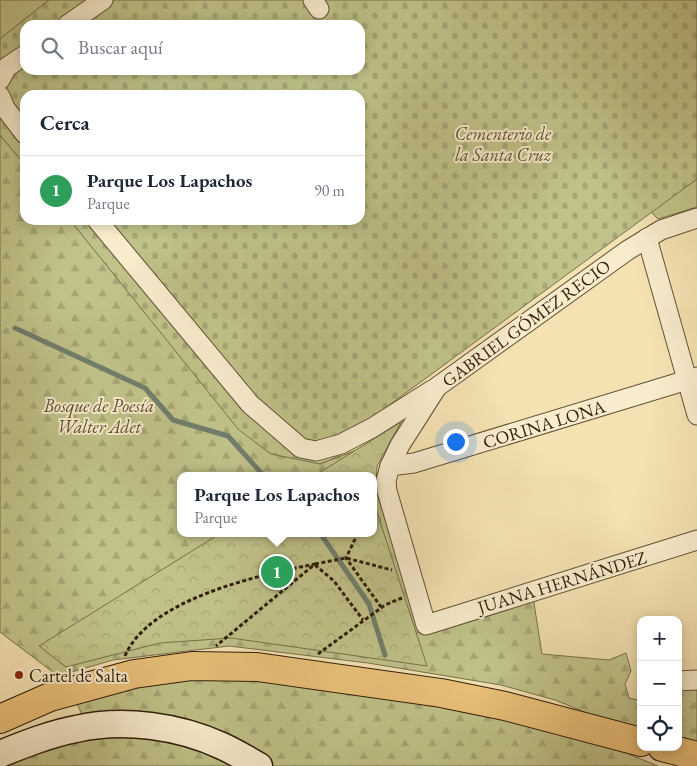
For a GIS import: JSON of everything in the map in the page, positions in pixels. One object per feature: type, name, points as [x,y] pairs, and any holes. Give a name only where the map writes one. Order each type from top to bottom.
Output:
[{"type":"highway","points":[[0,719],[50,698],[116,678],[192,666],[257,667],[441,693],[505,706],[637,741]]},
{"type":"highway","points":[[678,751],[697,756]]},
{"type":"street","points":[[75,20],[103,0]]},
{"type":"street","points":[[0,80],[8,67],[20,59]]},
{"type":"street","points":[[0,96],[5,108],[20,128]]},
{"type":"street","name":"GABRIEL GÓMEZ RECIO","points":[[426,625],[387,491],[390,466],[400,445],[437,387],[647,238],[661,230],[697,218]]},
{"type":"street","points":[[100,225],[250,404],[301,448],[316,451],[341,444],[372,428],[437,387]]},
{"type":"street","points":[[647,238],[691,379],[697,415]]},
{"type":"street","name":"CORINA LONA","points":[[390,466],[414,463],[691,379]]},
{"type":"street","name":"JUANA HERNÁNDEZ","points":[[426,625],[697,540]]},
{"type":"street","points":[[682,681],[697,680]]},
{"type":"street","points":[[0,754],[40,738],[78,728],[117,724],[152,727],[190,734],[223,746],[260,766]]},
{"type":"path","points":[[346,558],[356,537]]},
{"type":"path","points":[[346,558],[381,608]]},
{"type":"path","points":[[116,678],[131,643],[158,617],[228,584],[346,558],[365,562],[414,584],[317,654],[308,654]]},
{"type":"path","points":[[315,564],[334,581],[363,620]]},
{"type":"path","points":[[192,666],[315,564]]},
{"type":"green space","points":[[0,0],[49,0],[24,20],[20,20],[20,23],[0,39]]},
{"type":"green space","name":"Cementerio de la Santa Cruz","points":[[49,0],[697,0],[697,179],[350,434],[340,456],[320,464],[271,454],[239,430],[74,225],[365,225],[365,90],[20,90],[20,159],[0,135],[0,39],[20,23],[20,75],[365,75],[365,20],[24,20]]},
{"type":"green space","name":"Bosque de Poesía Walter Adet","points":[[0,135],[20,159],[20,225],[74,225],[84,237],[320,464],[362,448],[370,472],[177,472],[177,537],[377,537],[377,494],[424,630],[533,597],[542,654],[609,660],[626,653],[631,671],[625,684],[629,698],[637,700],[637,733],[555,700],[501,685],[368,663],[229,646],[113,660],[58,676],[0,632]]},
{"type":"green space","points":[[697,179],[697,207],[658,219],[650,211]]},
{"type":"green space","points":[[401,422],[377,466],[377,472],[320,472]]},
{"type":"green space","points":[[377,512],[427,666],[231,638],[160,643],[66,667],[39,646],[215,537],[377,537]]},
{"type":"green space","points":[[224,676],[501,713],[614,748],[658,766],[0,766],[86,724],[76,701],[132,688]]},
{"type":"green space","points":[[697,687],[697,748],[682,746],[682,688]]},
{"type":"waterway","points":[[15,328],[145,388],[173,420],[228,436],[260,472]]},
{"type":"waterway","points":[[323,537],[369,604],[385,655]]},
{"type":"place","name":"Parque Los Lapachos","points":[[277,572]]},
{"type":"place","name":"Cartel de Salta","points":[[19,675]]}]
